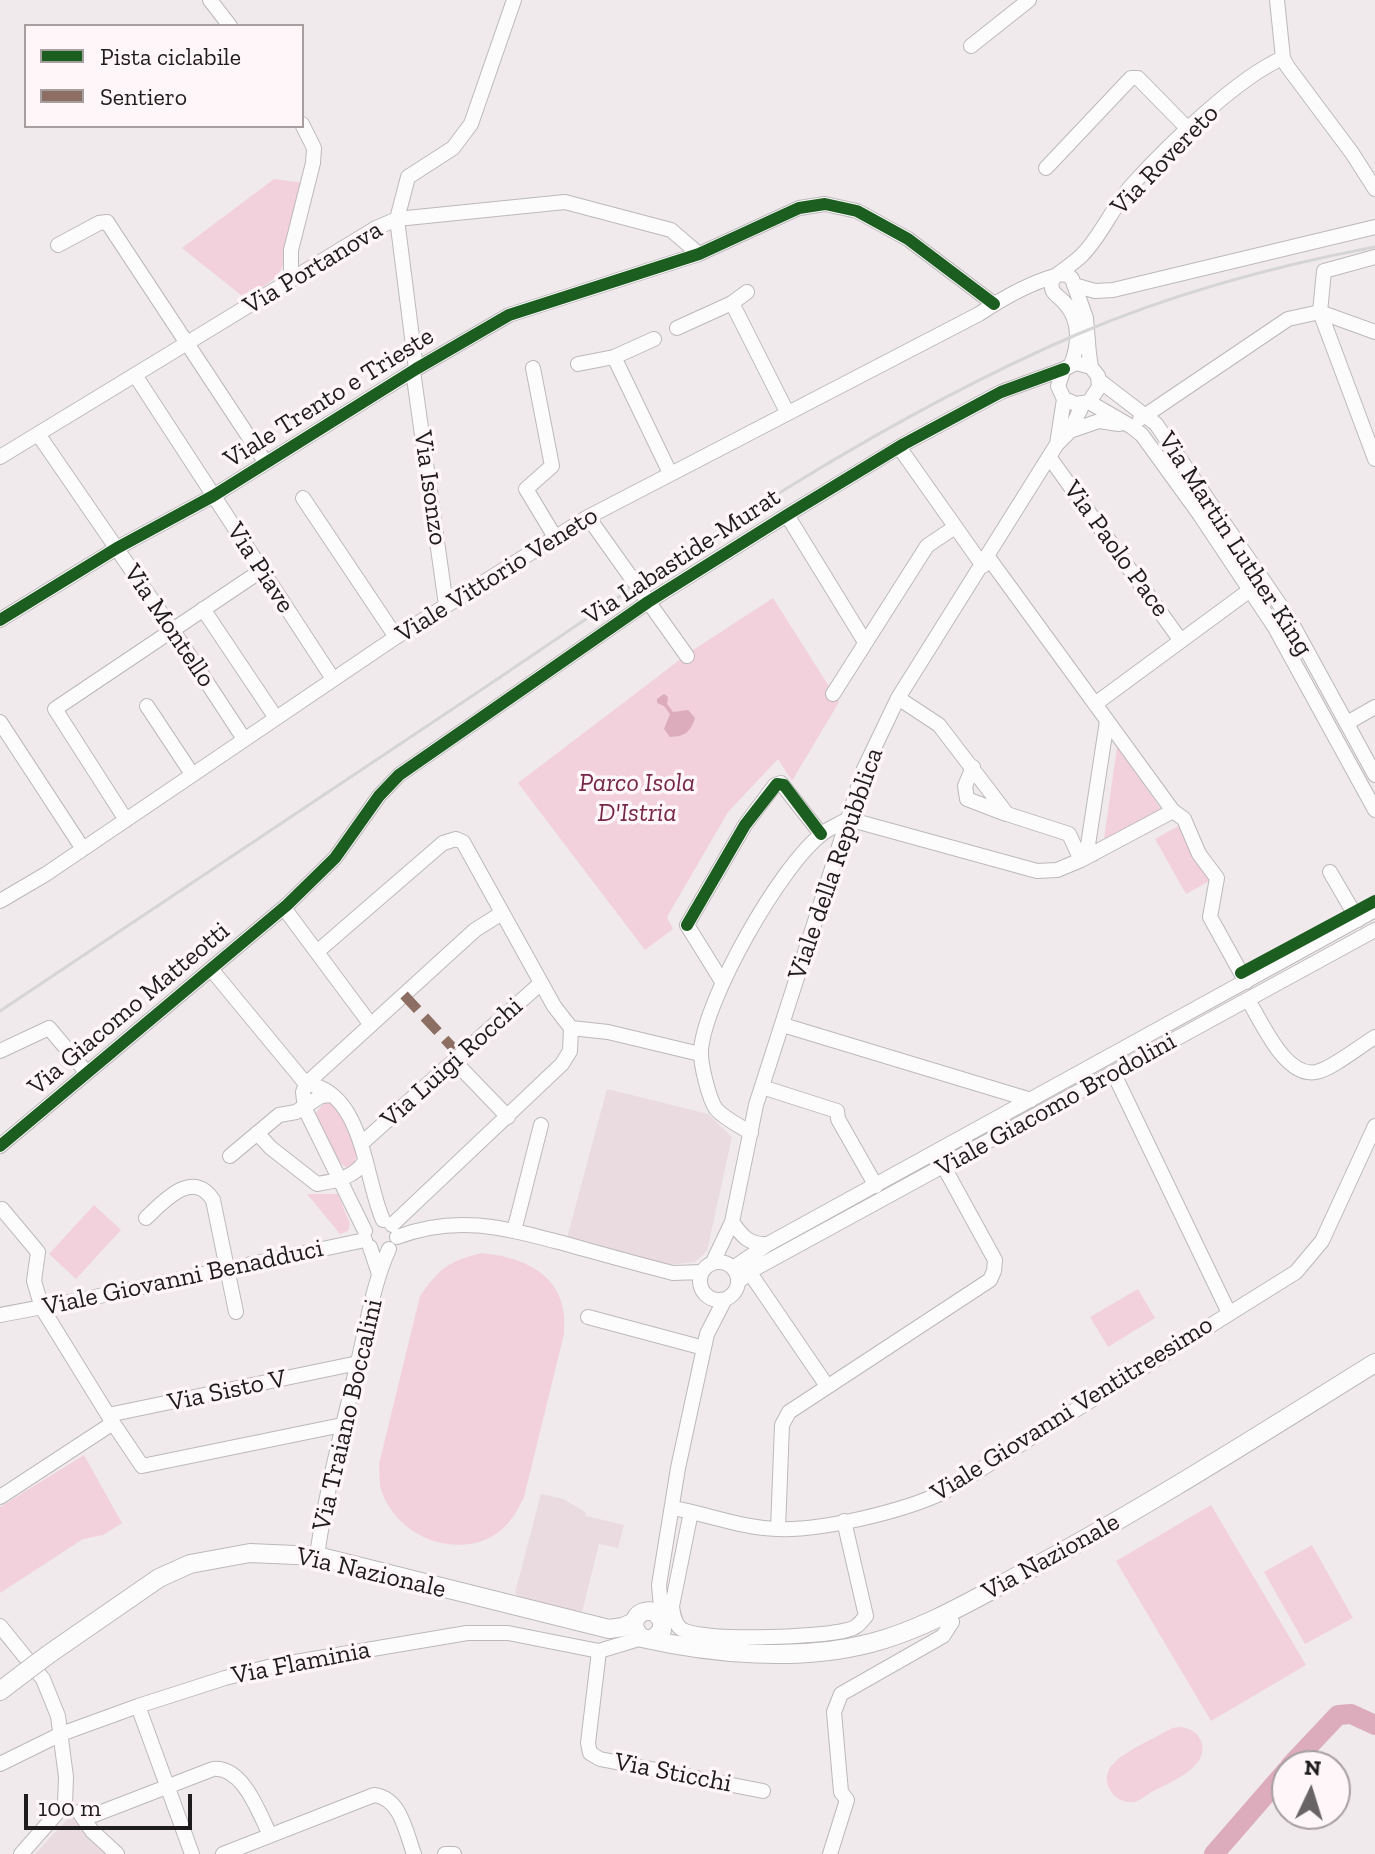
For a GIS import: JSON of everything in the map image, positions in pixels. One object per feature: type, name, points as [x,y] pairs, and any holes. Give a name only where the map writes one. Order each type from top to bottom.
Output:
[{"type":"main road","name":"Via Nazionale","points":[[0,1691],[159,1578],[190,1564],[250,1553],[317,1556],[596,1626],[648,1626],[695,1647],[749,1653],[835,1651],[872,1643],[915,1629],[1102,1531],[1375,1363]]},
{"type":"street","points":[[210,0],[228,24]]},
{"type":"street","points":[[397,219],[408,177],[453,148],[471,124],[514,0]]},
{"type":"street","points":[[971,46],[1029,0]]},
{"type":"street","points":[[1290,0],[1278,8],[1283,58],[1375,189]]},
{"type":"street","name":"Via Rovereto","points":[[1056,275],[1084,253],[1133,184],[1189,130],[1267,65],[1283,58]]},
{"type":"street","points":[[1046,168],[1131,78],[1138,78],[1189,130]]},
{"type":"street","points":[[291,280],[291,250],[313,163],[314,148],[304,128]]},
{"type":"street","name":"Via Portanova","points":[[0,457],[376,228],[397,219],[565,202],[671,230],[699,254]]},
{"type":"street","name":"Viale Trento e Trieste","points":[[0,620],[117,548],[213,496],[509,315],[699,254],[799,208],[825,204],[857,211],[908,239],[994,304]]},
{"type":"street","name":"Via Isonzo","points":[[397,219],[446,605]]},
{"type":"street","points":[[58,245],[99,223],[107,222],[266,463]]},
{"type":"street","points":[[1074,285],[1095,291],[1113,290],[1375,227]]},
{"type":"street","points":[[1375,257],[1324,271],[1320,312],[1375,459]]},
{"type":"street","points":[[1033,380],[1076,404],[1086,403],[1097,393],[1100,381],[1091,367],[1086,318],[1068,275],[1056,275],[1051,284],[1054,295],[1070,310],[1077,328],[1078,342],[1058,380],[1062,395]]},
{"type":"street","name":"Viale Vittorio Veneto","points":[[0,901],[83,849],[396,637],[588,517],[1018,291],[1056,275]]},
{"type":"street","points":[[1086,318],[1091,308],[1113,290]]},
{"type":"street","points":[[1018,291],[1054,295]]},
{"type":"street","points":[[677,328],[732,303],[747,292]]},
{"type":"street","points":[[732,303],[787,412]]},
{"type":"street","points":[[1070,431],[1099,421],[1132,427],[1288,319],[1320,312],[1375,332]]},
{"type":"street","points":[[578,364],[614,357],[654,339]]},
{"type":"street","points":[[614,357],[670,473]]},
{"type":"street","points":[[1067,367],[1081,363],[1091,367]]},
{"type":"street","name":"Via Labastide-Murat","points":[[286,906],[335,858],[379,796],[399,775],[648,602],[899,447],[1001,392],[1067,367]]},
{"type":"street","points":[[533,368],[552,466],[526,489],[555,537]]},
{"type":"street","name":"Via Piave","points":[[135,375],[333,679]]},
{"type":"street","name":"Via Martin Luther King","points":[[1100,381],[1156,424],[1289,618],[1375,775]]},
{"type":"street","name":"Viale della Repubblica","points":[[1057,444],[1062,395]]},
{"type":"street","name":"Via Martin Luther King","points":[[1086,403],[1142,435],[1200,515],[1274,626],[1375,810]]},
{"type":"street","name":"Viale della Repubblica","points":[[648,1626],[659,1585],[678,1468],[762,1087],[864,769],[898,698],[1057,444],[1070,431],[1086,403]]},
{"type":"street","name":"Via Montello","points":[[38,434],[244,739]]},
{"type":"street","points":[[899,447],[955,527],[985,561],[1095,704],[1173,811],[1184,819],[1199,854],[1217,878],[1210,917],[1246,982]]},
{"type":"street","name":"Via Paolo Pace","points":[[1050,458],[1181,641]]},
{"type":"street","points":[[303,498],[396,637]]},
{"type":"street","points":[[787,515],[865,642]]},
{"type":"street","points":[[588,517],[687,656]]},
{"type":"street","points":[[833,694],[927,546],[955,527]]},
{"type":"street","points":[[126,820],[55,709],[262,570]]},
{"type":"street","points":[[1095,704],[1250,590]]},
{"type":"street","points":[[203,609],[276,718]]},
{"type":"street","name":"Via Martin Luther King","points":[[1310,691],[1326,684]]},
{"type":"street","points":[[898,698],[939,725],[1007,814]]},
{"type":"street","points":[[147,706],[192,774]]},
{"type":"street","points":[[1347,723],[1375,707]]},
{"type":"street","points":[[1087,857],[1107,721]]},
{"type":"street","points":[[0,722],[83,849]]},
{"type":"street","points":[[973,767],[965,786],[967,799],[1069,834],[1087,857]]},
{"type":"street","points":[[723,983],[687,925],[745,825],[775,785],[781,783],[821,834]]},
{"type":"street","points":[[751,1133],[715,1107],[700,1054],[713,1001],[781,882],[821,834],[848,819],[1021,868],[1057,870],[1173,811]]},
{"type":"street","points":[[318,951],[443,843],[456,839],[463,842],[474,859],[554,1006],[571,1028],[572,1043],[567,1058],[391,1231],[379,1251],[367,1239],[370,1223],[391,1231],[458,1224],[495,1226],[673,1273],[721,1275],[827,1386]]},
{"type":"street","points":[[1330,872],[1358,920]]},
{"type":"street","points":[[286,906],[371,1025]]},
{"type":"street","name":"Via Giacomo Matteotti","points":[[0,1146],[286,906]]},
{"type":"street","name":"Viale Giacomo Brodolini","points":[[721,1275],[768,1244],[1375,910]]},
{"type":"street","points":[[305,1109],[303,1092],[306,1084],[475,930],[502,913]]},
{"type":"street","name":"Viale Giacomo Brodolini","points":[[721,1275],[944,1167],[1375,930]]},
{"type":"street","points":[[211,969],[306,1084],[331,1095],[347,1111],[362,1143],[365,1161],[391,1231]]},
{"type":"street","name":"Via Luigi Rocchi","points":[[362,1143],[541,983]]},
{"type":"street","points":[[523,1000],[537,999],[554,1006]]},
{"type":"street","points":[[1248,1000],[1286,1061],[1302,1072],[1318,1072],[1375,1037]]},
{"type":"street","points":[[783,1025],[1031,1100]]},
{"type":"street","points":[[0,1051],[49,1028],[87,1073]]},
{"type":"street","points":[[571,1028],[594,1029],[700,1054]]},
{"type":"street","points":[[455,1062],[508,1117]]},
{"type":"street","points":[[1114,1074],[1229,1313]]},
{"type":"street","points":[[762,1087],[837,1111],[838,1119],[876,1186]]},
{"type":"street","points":[[230,1156],[279,1115],[305,1109],[321,1096],[331,1095]]},
{"type":"street","name":"Via Traiano Boccalini","points":[[305,1109],[367,1239],[379,1274]]},
{"type":"street","points":[[514,1231],[541,1125]]},
{"type":"street","name":"Viale Giovanni Ventitreesimo","points":[[673,1508],[778,1529],[844,1521],[907,1506],[946,1491],[1296,1272],[1313,1254],[1341,1204],[1375,1126]]},
{"type":"street","points":[[257,1133],[317,1184],[340,1180],[359,1170],[365,1161]]},
{"type":"street","points":[[778,1529],[782,1425],[789,1412],[990,1280],[995,1260],[944,1167]]},
{"type":"street","points":[[146,1218],[175,1191],[194,1187],[203,1189],[213,1200],[236,1312]]},
{"type":"street","points":[[2,1209],[38,1252],[34,1281],[42,1308],[142,1466],[342,1425]]},
{"type":"street","points":[[730,1226],[745,1240],[768,1244]]},
{"type":"street","name":"Via Traiano Boccalini","points":[[317,1556],[324,1503],[354,1367],[391,1231]]},
{"type":"street","name":"Viale Giovanni Benadduci","points":[[3,1310],[42,1308],[367,1239]]},
{"type":"street","points":[[721,1275],[725,1299]]},
{"type":"street","name":"Viale della Repubblica","points":[[706,1341],[725,1299],[734,1292],[721,1275]]},
{"type":"street","points":[[588,1317],[706,1341]]},
{"type":"street","name":"Via Sisto V","points":[[110,1419],[354,1367]]},
{"type":"street","points":[[0,1497],[110,1419]]},
{"type":"street","points":[[691,1512],[672,1606],[674,1619],[681,1630],[697,1635],[785,1638],[858,1627],[866,1616],[844,1521]]},
{"type":"street","points":[[830,1854],[847,1800],[841,1792],[835,1703],[841,1694],[943,1636],[952,1622],[948,1612]]},
{"type":"street","points":[[0,1626],[43,1679],[58,1716],[66,1777],[65,1804],[21,1854]]},
{"type":"street","points":[[606,1649],[648,1626]]},
{"type":"street","name":"Via Flaminia","points":[[0,1764],[61,1734],[138,1706],[272,1666],[467,1633],[508,1633],[606,1649]]},
{"type":"street","name":"Via Sticchi","points":[[606,1649],[588,1743],[590,1753],[600,1759],[763,1791]]},
{"type":"street","points":[[138,1706],[192,1854]]},
{"type":"street","points":[[65,1804],[83,1814],[94,1815],[213,1769],[223,1768],[231,1772],[253,1800],[270,1835]]},
{"type":"street","points":[[223,1854],[368,1797],[381,1796],[396,1808],[414,1854]]},
{"type":"street","points":[[83,1814],[92,1831],[117,1854]]},
{"type":"street","points":[[445,1854],[454,1854]]},
{"type":"shaded area","points":[[664,694],[673,712],[688,710],[695,718],[683,735],[670,737],[664,729],[670,714],[657,703],[657,699]]},
{"type":"shaded area","points":[[607,1089],[708,1114],[732,1137],[707,1251],[695,1262],[667,1265],[567,1238]]},
{"type":"shaded area","points":[[541,1494],[563,1499],[585,1512],[586,1516],[624,1525],[618,1548],[599,1544],[582,1612],[521,1598],[515,1593]]},
{"type":"shaded area","points":[[73,1813],[119,1854],[35,1854]]},
{"type":"green space","points":[[274,179],[304,183],[282,268],[275,278],[246,299],[182,248]]},
{"type":"green space","name":"Parco Isola D'Istria","points":[[773,598],[839,702],[792,781],[778,759],[728,812],[667,917],[673,929],[645,950],[518,783],[690,652]]},
{"type":"green space","points":[[1117,747],[1161,809],[1104,839]]},
{"type":"green space","points":[[1182,824],[1213,879],[1186,894],[1155,839]]},
{"type":"green space","points":[[330,1102],[342,1114],[354,1140],[356,1158],[354,1165],[347,1168],[337,1160],[315,1114],[324,1103]]},
{"type":"green space","points":[[307,1194],[338,1194],[350,1224],[348,1231],[340,1234]]},
{"type":"green space","points":[[94,1205],[121,1230],[76,1279],[49,1254]]},
{"type":"green space","points":[[481,1253],[520,1261],[543,1274],[559,1295],[564,1312],[564,1334],[524,1497],[508,1524],[493,1536],[460,1545],[427,1538],[399,1519],[381,1489],[379,1464],[420,1296],[445,1267]]},
{"type":"green space","points":[[1138,1289],[1155,1318],[1108,1347],[1090,1317]]},
{"type":"green space","points":[[84,1455],[122,1523],[103,1535],[83,1539],[0,1593],[0,1507]]},
{"type":"green space","points":[[1211,1505],[1306,1665],[1211,1721],[1116,1561]]},
{"type":"green space","points":[[1312,1545],[1353,1618],[1305,1644],[1264,1572]]},
{"type":"green space","points":[[1180,1727],[1192,1730],[1200,1739],[1203,1749],[1195,1765],[1177,1779],[1136,1801],[1126,1802],[1114,1795],[1107,1777],[1113,1764],[1141,1744]]},
{"type":"waterway","points":[[1305,1750],[1338,1715],[1351,1714],[1375,1725]]},
{"type":"waterway","points":[[1214,1854],[1271,1788]]},
{"type":"railway","points":[[0,1011],[703,541],[849,451],[924,409],[1078,334],[1150,306],[1261,272],[1375,247]]},
{"type":"marked path","points":[[404,995],[454,1049]]},
{"type":"cycle path","points":[[0,620],[117,548],[213,496],[416,369],[509,315],[699,254],[799,208],[825,204],[857,211],[908,239],[994,304]]},
{"type":"cycle path","points":[[0,1146],[287,905],[335,858],[379,796],[399,775],[648,602],[787,515],[904,444],[1001,392],[1064,369]]},
{"type":"cycle path","points":[[687,925],[745,825],[777,784],[784,785],[821,834]]},
{"type":"cycle path","points":[[1241,973],[1375,901]]}]
